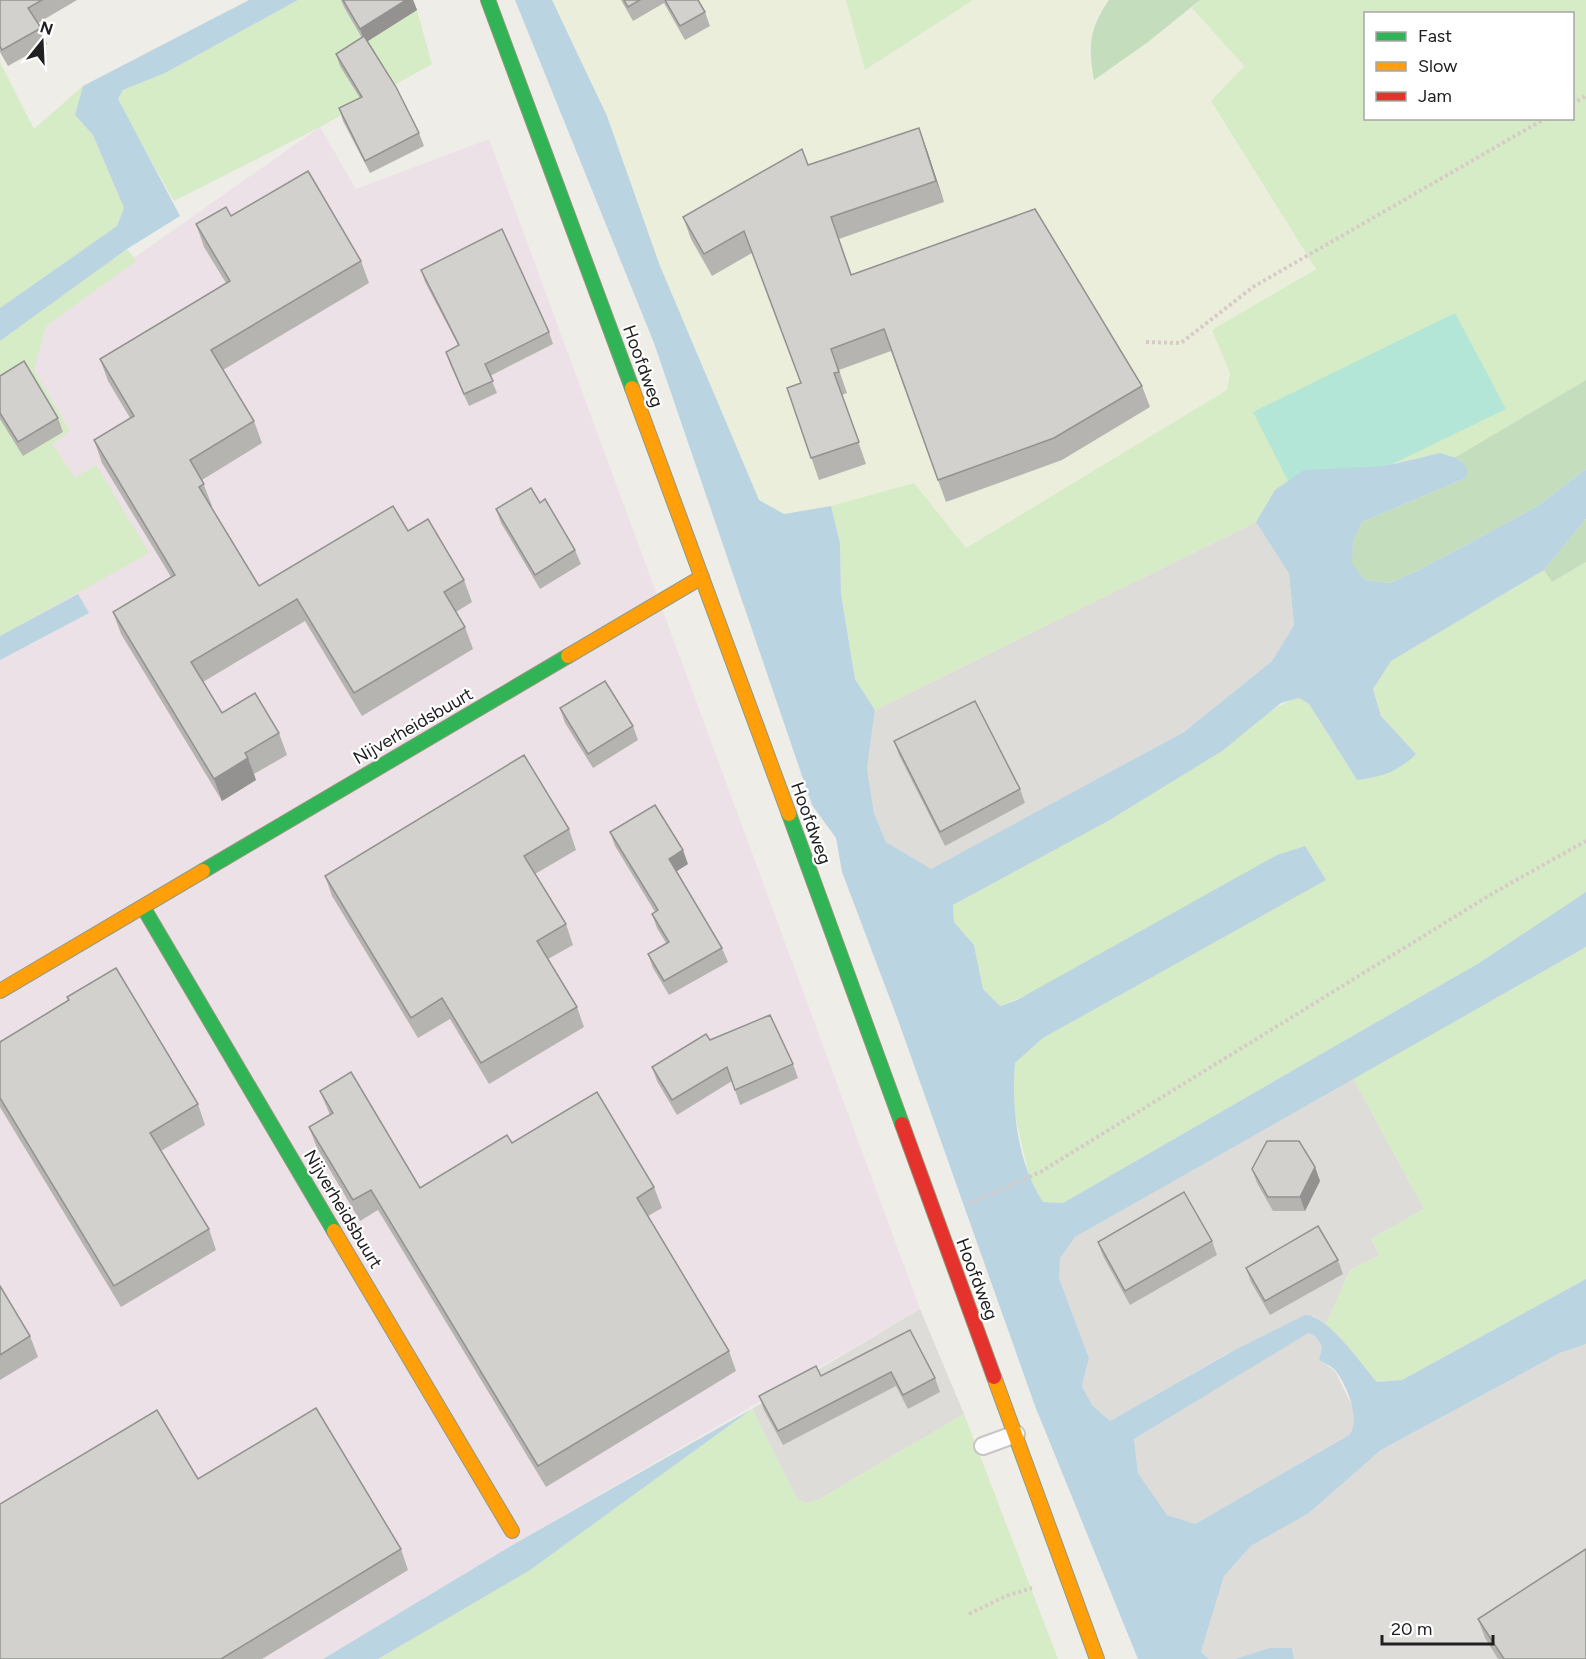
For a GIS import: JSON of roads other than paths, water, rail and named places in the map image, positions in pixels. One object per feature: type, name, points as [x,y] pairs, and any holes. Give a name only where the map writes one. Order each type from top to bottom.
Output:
[{"type":"street","name":"Hoofdweg","points":[[488,0],[702,577],[1097,1659]]},
{"type":"street","name":"Nijverheidsbuurt","points":[[0,991],[702,577]]},
{"type":"street","name":"Nijverheidsbuurt","points":[[142,906],[512,1531]]},
{"type":"lane","points":[[983,1446],[1016,1434]]},
{"type":"water","points":[[249,0],[298,0],[165,73],[123,90],[118,99],[180,216],[127,249],[0,341],[0,308],[117,226],[124,208],[93,135],[75,115],[83,86]]},
{"type":"water","points":[[515,0],[552,0],[607,116],[660,266],[759,500],[784,514],[831,506],[840,543],[841,594],[855,679],[875,710],[867,769],[874,813],[886,842],[931,869],[1184,732],[1272,661],[1294,625],[1289,574],[1256,522],[1275,490],[1304,470],[1385,466],[1440,453],[1459,459],[1468,470],[1466,478],[1362,522],[1353,542],[1352,564],[1365,580],[1390,583],[1419,570],[1536,507],[1586,469],[1586,519],[1544,570],[1391,661],[1373,689],[1381,716],[1416,754],[1403,765],[1381,775],[1357,780],[1309,704],[1299,698],[1281,703],[1222,751],[1108,821],[953,905],[954,922],[974,945],[983,989],[1000,1006],[1017,1000],[1277,855],[1305,846],[1326,880],[1043,1038],[1015,1063],[1014,1098],[1022,1154],[1034,1187],[1043,1202],[1063,1203],[1479,963],[1586,892],[1586,947],[1075,1237],[1060,1258],[1059,1278],[1089,1358],[1082,1386],[1092,1405],[1110,1421],[1231,1352],[1305,1315],[1314,1317],[1333,1331],[1377,1382],[1402,1380],[1586,1279],[1586,1344],[1560,1353],[1381,1450],[1309,1513],[1251,1546],[1224,1576],[1201,1652],[1209,1659],[1138,1659],[1035,1406],[898,1020],[842,872],[836,838],[812,805],[654,343]],"holes":[[[1308,1333],[1316,1337],[1322,1347],[1319,1360],[1335,1370],[1348,1393],[1354,1421],[1349,1435],[1195,1524],[1167,1515],[1138,1473],[1134,1439]]]},
{"type":"water","points":[[78,594],[89,613],[0,660],[0,636]]},
{"type":"water","points":[[752,1409],[530,1570],[378,1659],[323,1659],[516,1543]]},
{"type":"water","points":[[1269,1648],[1292,1648],[1294,1659],[1235,1659]]}]
